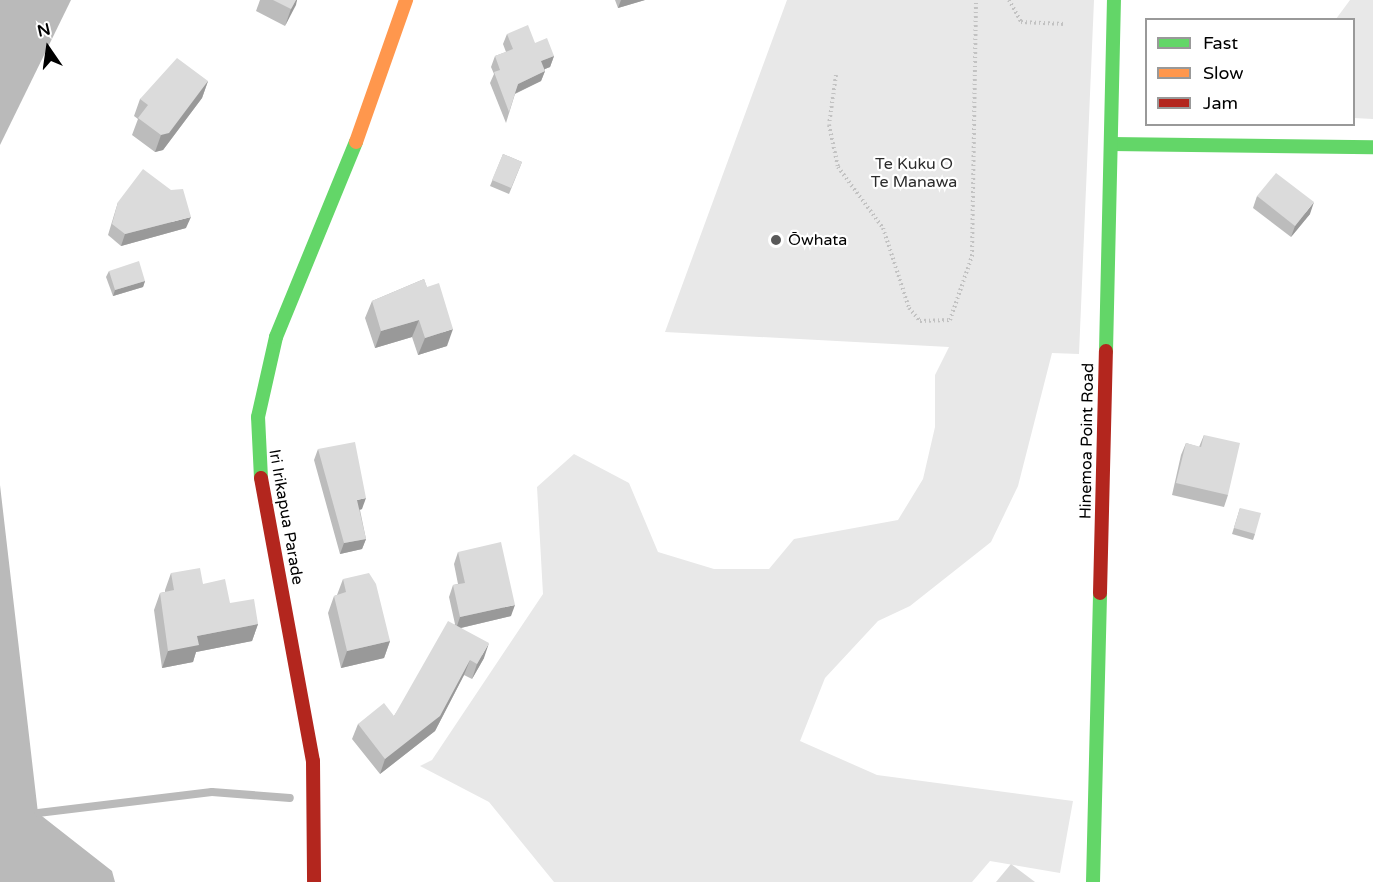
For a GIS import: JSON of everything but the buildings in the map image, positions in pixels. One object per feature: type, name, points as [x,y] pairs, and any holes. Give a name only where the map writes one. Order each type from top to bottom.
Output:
[{"type":"street","name":"Iri Irikapua Parade","points":[[314,882],[313,761],[261,480],[256,427],[276,337],[357,140],[406,0]]},
{"type":"street","name":"Hinemoa Point Road","points":[[1093,882],[1114,0]]},
{"type":"street","points":[[1111,144],[1373,147]]},
{"type":"path","points":[[836,75],[829,125],[837,167],[883,228],[909,308],[920,321],[950,320],[972,255],[976,0]]},
{"type":"path","points":[[1009,0],[1021,22],[1065,24]]},
{"type":"green space","name":"Te Kuku O Te Manawa","points":[[787,0],[1094,0],[1079,354],[1052,353],[1018,486],[991,542],[910,606],[878,621],[825,678],[800,741],[877,775],[1073,801],[1060,873],[990,861],[972,882],[554,882],[489,802],[420,766],[432,760],[543,594],[537,487],[574,454],[629,483],[658,552],[714,569],[769,569],[794,539],[898,520],[923,479],[935,427],[935,375],[949,347],[665,332]]},
{"type":"green space","points":[[1350,0],[1373,0],[1373,119],[1355,118],[1355,18],[1337,18]]},
{"type":"shaded area","points":[[0,0],[71,0],[0,145]]},
{"type":"shaded area","points":[[0,485],[38,813],[112,871],[115,882],[0,882]]},
{"type":"waterway","points":[[38,813],[212,792],[290,798]]},
{"type":"traffic: fast","points":[[1106,351],[1114,0]]},
{"type":"traffic: fast","points":[[261,478],[258,417],[276,337],[356,142]]},
{"type":"traffic: fast","points":[[1111,144],[1373,147]]},
{"type":"traffic: fast","points":[[1093,882],[1100,593]]},
{"type":"traffic: slow","points":[[356,142],[406,0]]},
{"type":"traffic: jam","points":[[1100,593],[1106,351]]},
{"type":"traffic: jam","points":[[261,478],[313,761],[314,882]]},
{"type":"place","name":"Ōwhata","points":[[776,240]]}]
